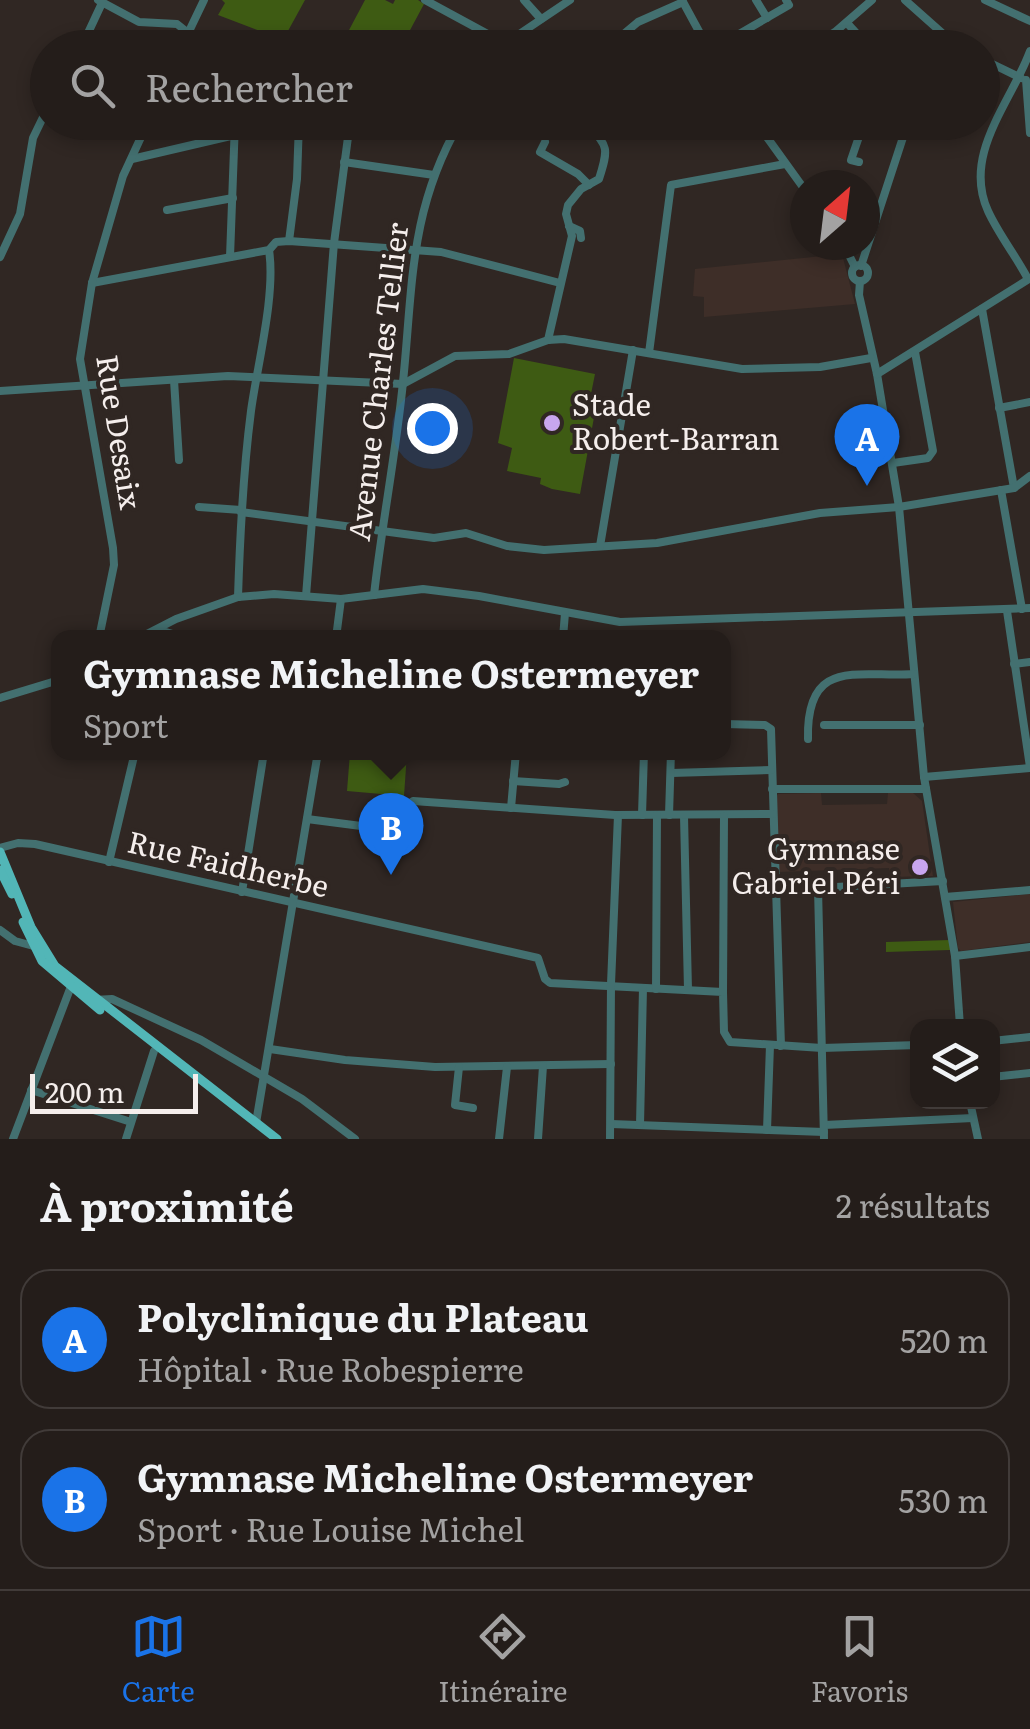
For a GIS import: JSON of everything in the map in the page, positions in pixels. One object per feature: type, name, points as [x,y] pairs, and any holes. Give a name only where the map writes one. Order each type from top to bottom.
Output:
[{"type":"main road","points":[[0,850],[37,947]]},
{"type":"main road","points":[[0,870],[49,969],[277,1139]]},
{"type":"main road","points":[[93,1000],[268,1139]]},
{"type":"street","points":[[188,30],[204,0]]},
{"type":"street","points":[[425,0],[478,30]]},
{"type":"street","points":[[524,0],[541,19]]},
{"type":"street","points":[[527,30],[570,0]]},
{"type":"street","points":[[756,0],[767,18]]},
{"type":"street","points":[[743,30],[789,5],[786,0]]},
{"type":"street","points":[[837,30],[872,0]]},
{"type":"street","points":[[905,0],[939,30]]},
{"type":"street","points":[[984,0],[1030,21]]},
{"type":"street","points":[[88,30],[100,1],[140,22],[171,22],[185,30]]},
{"type":"street","points":[[628,30],[682,1],[700,30]]},
{"type":"street","points":[[847,24],[853,30]]},
{"type":"street","points":[[1030,52],[1025,80],[1030,133]]},
{"type":"street","points":[[1000,68],[1025,80]]},
{"type":"street","points":[[1000,123],[1025,80]]},
{"type":"street","points":[[0,257],[20,214],[33,140]]},
{"type":"street","name":"Rue Desaix","points":[[101,630],[114,564],[113,548],[80,359],[92,283],[140,140]]},
{"type":"street","points":[[132,159],[214,140]]},
{"type":"street","points":[[230,257],[235,140]]},
{"type":"street","points":[[289,241],[298,140]]},
{"type":"street","points":[[306,596],[334,243],[347,140]]},
{"type":"street","name":"Avenue Charles Tellier","points":[[374,595],[402,384],[413,248],[434,175],[451,140]]},
{"type":"street","points":[[548,340],[572,236],[566,214],[572,196],[600,179],[607,148],[603,140]]},
{"type":"street","points":[[769,140],[790,170]]},
{"type":"street","points":[[858,140],[851,160],[859,162]]},
{"type":"street","points":[[901,140],[852,274],[860,281],[858,295],[893,463],[924,777],[955,956],[960,1019]]},
{"type":"street","points":[[877,374],[1029,279],[989,213],[978,173],[990,140]]},
{"type":"street","points":[[544,142],[540,152],[589,185]]},
{"type":"street","points":[[344,162],[434,175]]},
{"type":"street","points":[[650,353],[670,188],[676,182],[786,164]]},
{"type":"street","points":[[167,210],[233,198]]},
{"type":"street","points":[[569,226],[580,231],[581,238]]},
{"type":"street","points":[[238,596],[241,511],[252,406],[259,378],[269,250],[276,242],[413,248],[509,267],[560,282]]},
{"type":"street","points":[[92,283],[269,250]]},
{"type":"street","points":[[854,260],[858,266]]},
{"type":"street","points":[[982,309],[1014,488]]},
{"type":"street","points":[[0,391],[228,376],[402,384],[455,356],[509,354],[548,340],[564,339],[742,368],[820,367],[870,358]]},
{"type":"street","points":[[600,546],[633,350]]},
{"type":"street","points":[[893,463],[928,458],[933,451],[915,352]]},
{"type":"street","points":[[174,380],[179,460]]},
{"type":"street","points":[[1000,408],[1030,402]]},
{"type":"street","points":[[200,506],[434,538],[466,533],[507,546],[544,550],[657,544],[820,513],[899,507],[1014,488],[1030,476]]},
{"type":"street","points":[[167,630],[176,618],[238,596],[341,598],[435,590],[620,622],[1026,609],[1001,490]]},
{"type":"street","points":[[337,630],[341,598]]},
{"type":"street","points":[[924,777],[1030,768],[1007,611]]},
{"type":"street","points":[[564,630],[566,613]]},
{"type":"street","points":[[646,622],[646,630]]},
{"type":"street","points":[[1014,664],[1030,662]]},
{"type":"street","points":[[808,739],[811,707],[824,685],[836,676],[914,674]]},
{"type":"street","points":[[0,698],[51,682]]},
{"type":"street","points":[[731,724],[768,726],[781,1046]]},
{"type":"street","points":[[824,725],[920,725]]},
{"type":"street","points":[[108,862],[133,760]]},
{"type":"street","points":[[242,892],[263,760]]},
{"type":"street","points":[[256,1123],[317,760]]},
{"type":"street","points":[[511,808],[515,760]]},
{"type":"street","points":[[642,815],[644,760]]},
{"type":"street","points":[[669,816],[671,760]]},
{"type":"street","points":[[671,772],[772,770]]},
{"type":"street","points":[[514,781],[565,782]]},
{"type":"street","points":[[772,790],[926,789]]},
{"type":"street","points":[[307,819],[392,830],[400,825],[404,807],[413,802],[618,815],[773,814]]},
{"type":"street","points":[[610,1139],[618,815]]},
{"type":"street","points":[[656,989],[658,815]]},
{"type":"street","points":[[684,816],[688,990]]},
{"type":"street","points":[[724,816],[726,1040],[822,1048],[910,1045]]},
{"type":"street","name":"Rue Faidherbe","points":[[0,850],[18,843],[35,844],[538,958],[547,982],[611,986]]},
{"type":"street","points":[[824,1132],[818,888],[943,881]]},
{"type":"street","points":[[945,898],[1030,890]]},
{"type":"street","points":[[0,930],[15,941],[37,947]]},
{"type":"street","points":[[955,956],[1030,947]]},
{"type":"street","points":[[2,1132],[14,1138],[71,984]]},
{"type":"street","points":[[611,986],[724,992]]},
{"type":"street","points":[[640,1125],[643,988]]},
{"type":"street","points":[[93,1000],[108,997],[165,1022],[302,1099],[355,1139]]},
{"type":"street","points":[[1000,1039],[1030,1037]]},
{"type":"street","points":[[768,1130],[770,1045]]},
{"type":"street","points":[[270,1049],[345,1060],[460,1067],[611,1064]]},
{"type":"street","points":[[126,1139],[154,1051]]},
{"type":"street","points":[[538,1139],[543,1066]]},
{"type":"street","points":[[460,1067],[455,1105],[474,1108]]},
{"type":"street","points":[[499,1139],[506,1067]]},
{"type":"street","points":[[1000,1077],[1030,1073]]},
{"type":"street","points":[[31,1090],[132,1122]]},
{"type":"street","points":[[971,1109],[978,1139]]},
{"type":"street","points":[[610,1124],[746,1134],[768,1130],[786,1135],[973,1118]]},
{"type":"street","points":[[657,1126],[657,1139]]},
{"type":"street","points":[[697,1128],[697,1139]]},
{"type":"shaded area","points":[[790,259],[844,260],[855,304],[704,317],[704,297],[693,296],[695,269]]},
{"type":"shaded area","points":[[821,793],[822,805],[887,804],[888,793],[913,793],[922,801],[933,876],[890,877],[889,868],[778,872],[775,799],[778,794]]},
{"type":"shaded area","points":[[1030,894],[1030,942],[961,951],[958,948],[953,902]]},
{"type":"green space","points":[[222,0],[305,0],[288,30],[257,30],[218,15],[225,3]]},
{"type":"green space","points":[[365,0],[393,4],[395,0],[418,0],[424,4],[410,30],[349,30]]},
{"type":"green space","name":"Stade Robert-Barran","points":[[514,358],[595,374],[590,399],[597,401],[580,494],[552,489],[540,484],[541,478],[507,471],[512,448],[498,443]]},
{"type":"green space","points":[[349,760],[407,760],[404,796],[347,791]]},
{"type":"green space","points":[[950,940],[950,950],[886,952],[886,942]]},
{"type":"place","name":"Stade Robert-Barran","points":[[552,423]]},
{"type":"place","name":"Polyclinique du Plateau","points":[[867,486]]},
{"type":"place","name":"Gymnase Gabriel Péri","points":[[920,867]]},
{"type":"place","name":"Gymnase Micheline Ostermeyer","points":[[391,875]]}]
